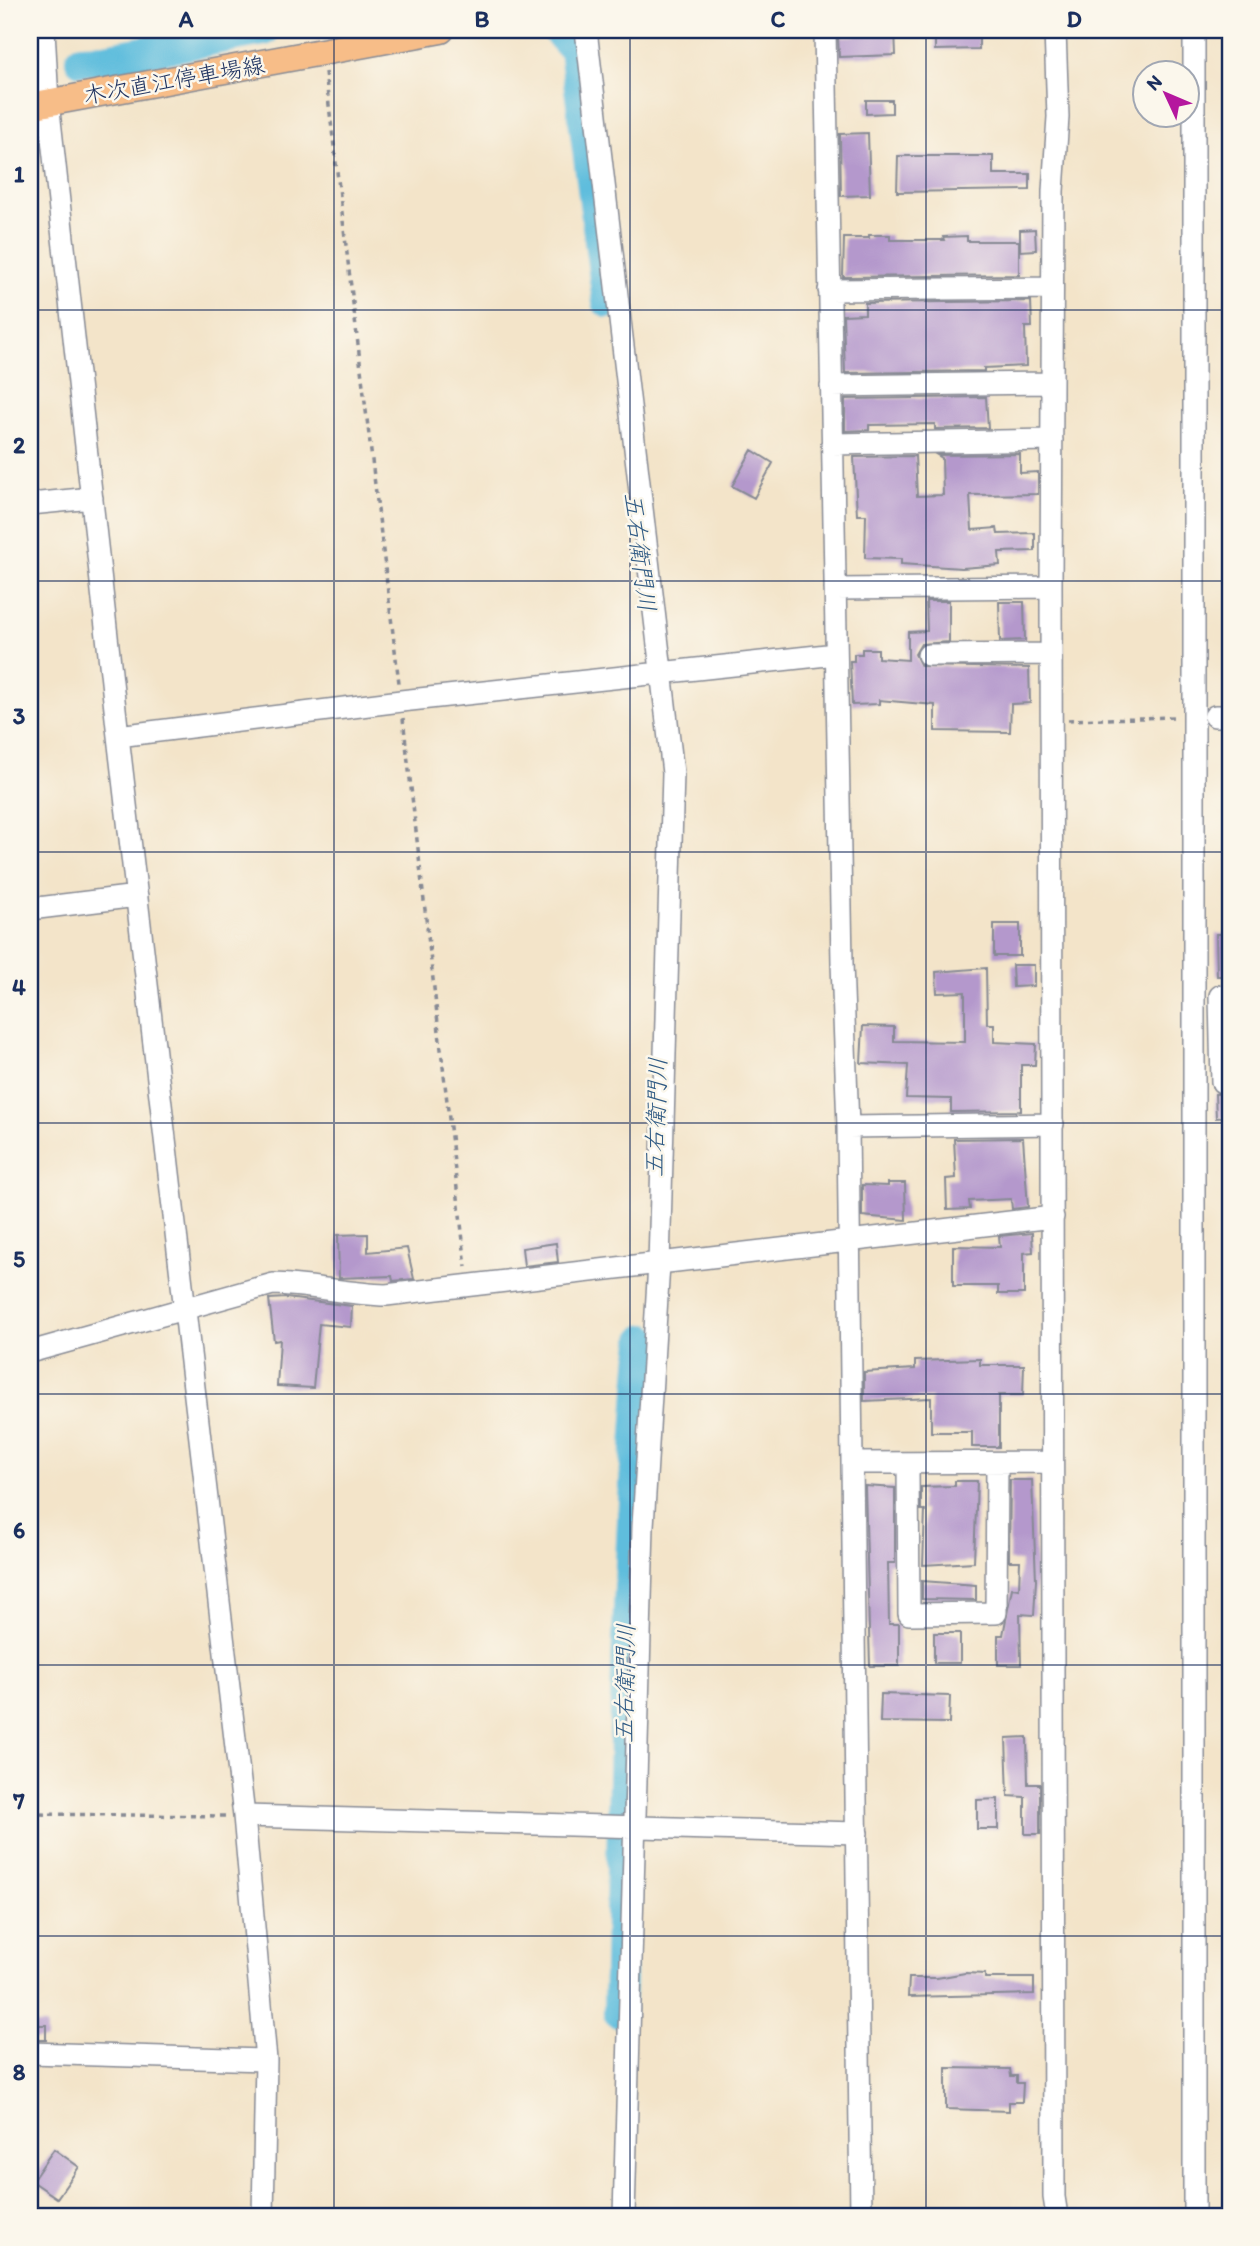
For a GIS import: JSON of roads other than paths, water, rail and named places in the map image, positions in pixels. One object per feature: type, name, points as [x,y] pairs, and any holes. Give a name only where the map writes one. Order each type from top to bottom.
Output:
[{"type":"main road","name":"木次直江停車場線","points":[[39,104],[442,30]]},
{"type":"street","points":[[44,30],[39,104],[92,498],[244,1816],[266,2060],[263,2216]]},
{"type":"street","points":[[586,30],[673,773],[659,1264],[643,1526],[624,2216]]},
{"type":"street","points":[[825,30],[848,1127],[861,2216]]},
{"type":"street","points":[[1055,30],[1058,117],[1052,191],[1051,654],[1056,2216]]},
{"type":"street","points":[[1194,30],[1194,2216]]},
{"type":"street","points":[[830,290],[1052,288]]},
{"type":"street","points":[[831,386],[1052,383]]},
{"type":"street","points":[[832,444],[1052,440]]},
{"type":"street","points":[[30,504],[92,498]]},
{"type":"street","points":[[835,589],[1051,587]]},
{"type":"street","points":[[118,736],[401,701],[836,654]]},
{"type":"street","points":[[928,655],[1051,654]]},
{"type":"street","points":[[30,909],[137,896]]},
{"type":"street","points":[[1222,1082],[1220,996],[1230,996]]},
{"type":"street","points":[[848,1127],[1052,1124]]},
{"type":"street","points":[[30,1352],[273,1284],[305,1285],[353,1294],[468,1287],[1053,1217]]},
{"type":"street","points":[[908,1463],[909,1614],[996,1613],[997,1462]]},
{"type":"street","points":[[852,1463],[1052,1462]]},
{"type":"street","points":[[244,1816],[857,1833]]},
{"type":"street","points":[[30,2053],[266,2060]]},
{"type":"waterway","name":"五右衛門川","points":[[81,60],[105,59],[264,30]]},
{"type":"waterway","name":"五右衛門川","points":[[557,30],[575,50],[608,302]]},
{"type":"waterway","name":"五右衛門川","points":[[619,2012],[630,1592],[645,1340]]}]
